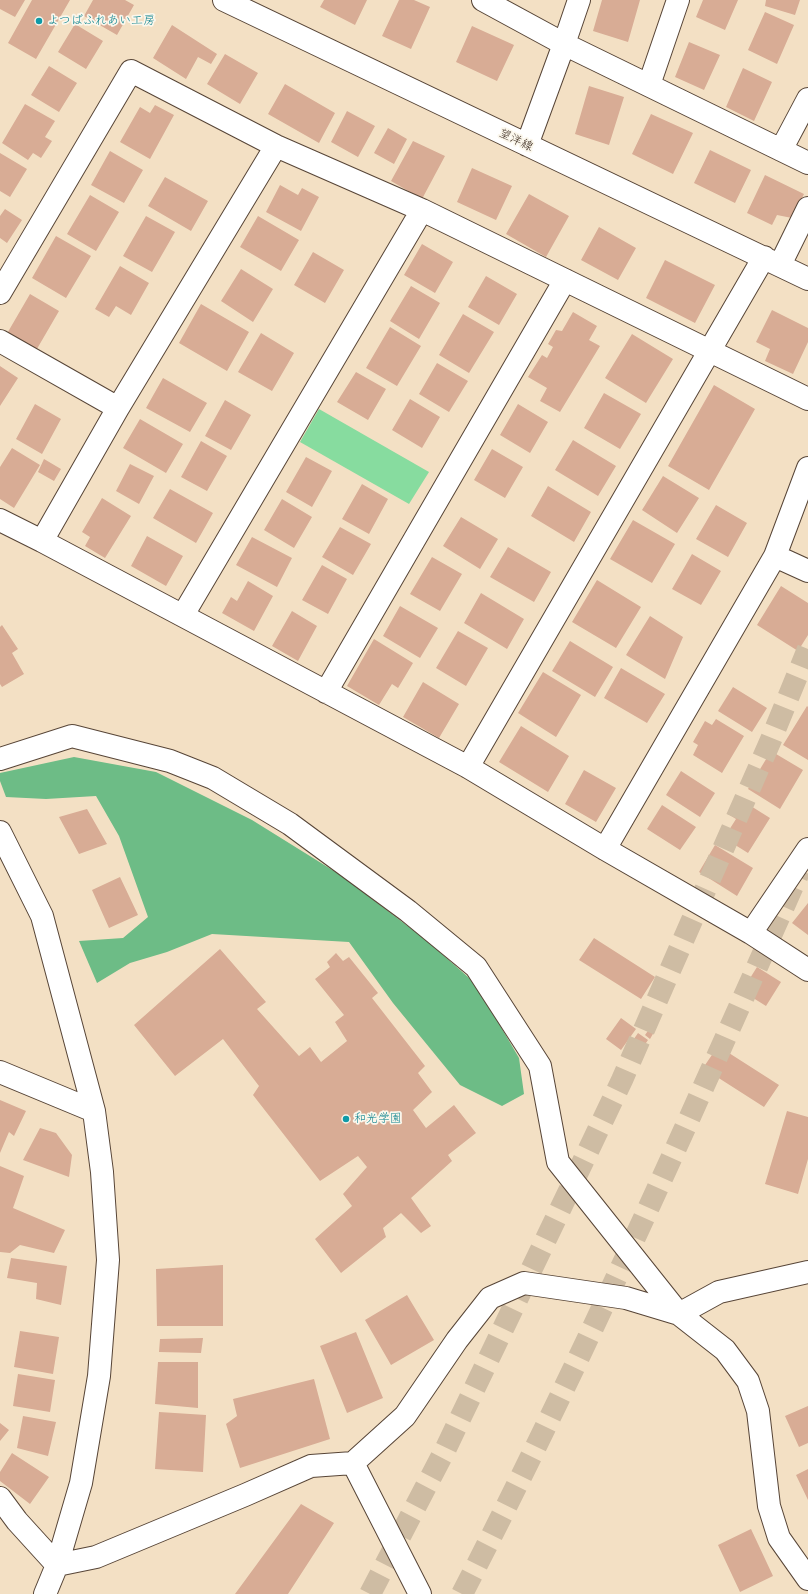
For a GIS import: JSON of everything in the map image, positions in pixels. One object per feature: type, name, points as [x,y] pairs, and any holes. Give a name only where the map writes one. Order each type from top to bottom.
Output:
[{"type":"street","name":"望洋線","points":[[224,0],[808,279]]},
{"type":"street","points":[[483,0],[564,44],[808,162]]},
{"type":"street","points":[[527,145],[564,44],[578,0]]},
{"type":"street","points":[[649,85],[678,0]]},
{"type":"street","points":[[0,293],[131,71],[276,146],[422,210],[709,349],[808,399]]},
{"type":"street","points":[[781,150],[808,99]]},
{"type":"street","points":[[42,541],[118,408],[276,146]]},
{"type":"street","points":[[468,767],[709,349],[808,208]]},
{"type":"street","points":[[183,615],[422,210]]},
{"type":"street","points":[[326,692],[565,280]]},
{"type":"street","points":[[0,341],[118,408]]},
{"type":"street","points":[[605,849],[775,556],[808,468]]},
{"type":"street","points":[[0,520],[183,615],[468,767],[605,849],[751,932],[808,970]]},
{"type":"street","points":[[775,556],[808,571]]},
{"type":"street","points":[[0,759],[72,736],[170,761],[213,778],[290,824],[408,911],[476,967],[540,1066],[558,1162],[679,1314],[725,1350],[748,1381],[758,1411],[769,1506],[779,1538],[808,1579]]},
{"type":"street","points":[[0,832],[42,916],[94,1111],[102,1172],[108,1260],[99,1376],[80,1483],[57,1565],[46,1591],[27,1594]]},
{"type":"street","points":[[751,932],[808,849]]},
{"type":"street","points":[[0,1072],[94,1111]]},
{"type":"street","points":[[57,1565],[96,1557],[311,1466],[353,1463],[404,1416],[457,1340],[490,1298],[524,1283],[626,1298],[679,1314],[719,1292],[808,1272]]},
{"type":"street","points":[[353,1463],[420,1594]]},
{"type":"street","points":[[0,1498],[17,1521],[57,1565]]},
{"type":"green space","points":[[319,409],[429,472],[409,504],[300,442]]},
{"type":"green space","points":[[74,757],[156,772],[252,820],[342,876],[426,940],[476,984],[519,1058],[524,1094],[502,1106],[460,1085],[393,1003],[349,942],[212,934],[167,952],[130,963],[97,983],[79,941],[123,938],[148,917],[119,836],[96,796],[46,799],[6,797],[0,781],[0,773]]},
{"type":"building","points":[[0,0],[25,0],[15,17],[0,9]]},
{"type":"building","name":"よつばふれあい工房","points":[[32,0],[70,0],[36,59],[8,43]]},
{"type":"building","points":[[93,0],[125,0],[134,5],[117,35],[84,16]]},
{"type":"building","points":[[324,0],[367,0],[355,25],[320,7]]},
{"type":"building","points":[[399,0],[414,0],[430,7],[411,49],[382,36]]},
{"type":"building","points":[[602,0],[640,0],[628,42],[593,31]]},
{"type":"building","points":[[703,0],[738,0],[725,30],[696,17]]},
{"type":"building","points":[[766,0],[800,0],[795,15],[765,6]]},
{"type":"building","points":[[765,12],[794,25],[777,64],[748,50]]},
{"type":"building","points":[[75,24],[103,41],[86,69],[58,52]]},
{"type":"building","points":[[172,25],[217,54],[211,64],[198,57],[186,79],[153,58]]},
{"type":"building","points":[[472,26],[514,45],[497,81],[456,62]]},
{"type":"building","points":[[689,42],[720,55],[704,90],[675,77]]},
{"type":"building","points":[[225,54],[258,73],[240,104],[207,84]]},
{"type":"building","points":[[49,66],[77,83],[59,112],[31,95]]},
{"type":"building","points":[[743,68],[772,82],[754,121],[726,107]]},
{"type":"building","points":[[285,84],[335,113],[319,143],[268,114]]},
{"type":"building","points":[[589,86],[624,97],[609,145],[575,134]]},
{"type":"building","points":[[25,104],[55,121],[45,137],[52,141],[41,158],[33,153],[28,160],[2,143]]},
{"type":"building","points":[[155,105],[174,115],[150,159],[120,142],[140,107],[150,113]]},
{"type":"building","points":[[347,111],[375,126],[358,157],[331,142]]},
{"type":"building","points":[[651,114],[693,133],[673,174],[632,154]]},
{"type":"building","points":[[388,128],[407,139],[394,164],[374,153]]},
{"type":"building","points":[[413,141],[445,156],[422,199],[391,181]]},
{"type":"building","points":[[710,150],[751,170],[735,203],[694,183]]},
{"type":"building","points":[[110,151],[143,170],[124,203],[91,185]]},
{"type":"building","points":[[0,153],[27,169],[10,197],[0,191]]},
{"type":"building","points":[[472,168],[512,186],[496,220],[457,202]]},
{"type":"building","points":[[765,175],[804,194],[792,218],[777,215],[772,225],[747,213]]},
{"type":"building","points":[[165,177],[208,201],[191,231],[148,206]]},
{"type":"building","points":[[280,185],[298,195],[302,188],[319,197],[301,231],[266,212]]},
{"type":"building","points":[[529,194],[569,216],[546,257],[506,234]]},
{"type":"building","points":[[90,195],[119,212],[96,251],[67,234]]},
{"type":"building","points":[[5,209],[22,220],[7,243],[0,238],[0,216]]},
{"type":"building","points":[[146,216],[175,232],[152,272],[123,256]]},
{"type":"building","points":[[258,216],[299,240],[281,271],[240,247]]},
{"type":"building","points":[[599,227],[636,248],[618,280],[581,260]]},
{"type":"building","points":[[56,236],[91,256],[66,298],[32,278]]},
{"type":"building","points":[[422,244],[453,262],[435,293],[404,275]]},
{"type":"building","points":[[313,252],[344,270],[325,303],[294,285]]},
{"type":"building","points":[[665,260],[715,285],[695,323],[646,298]]},
{"type":"building","points":[[120,266],[149,283],[131,315],[116,306],[109,317],[95,309]]},
{"type":"building","points":[[241,269],[273,289],[253,322],[221,301]]},
{"type":"building","points":[[486,276],[517,294],[499,325],[468,307]]},
{"type":"building","points":[[411,286],[440,303],[419,339],[390,321]]},
{"type":"building","points":[[30,294],[59,311],[34,354],[5,337]]},
{"type":"building","points":[[201,304],[249,332],[227,371],[179,343]]},
{"type":"building","points":[[772,310],[808,328],[808,342],[793,374],[765,361],[770,349],[756,342]]},
{"type":"building","points":[[573,312],[597,326],[589,340],[600,346],[560,412],[540,401],[547,388],[528,377],[542,355],[547,358],[553,347],[548,344],[556,330],[562,331]]},
{"type":"building","points":[[463,314],[494,332],[469,373],[439,355]]},
{"type":"building","points":[[390,327],[421,346],[397,386],[366,368]]},
{"type":"building","points":[[261,333],[294,353],[272,391],[238,372]]},
{"type":"building","points":[[632,334],[673,359],[646,403],[605,378]]},
{"type":"building","points":[[437,363],[468,381],[449,412],[419,394]]},
{"type":"building","points":[[0,366],[18,378],[0,406]]},
{"type":"building","points":[[356,372],[386,389],[368,420],[337,402]]},
{"type":"building","points":[[163,378],[207,403],[190,432],[146,408]]},
{"type":"building","points":[[714,385],[755,409],[709,490],[668,466]]},
{"type":"building","points":[[604,393],[641,414],[620,449],[584,428]]},
{"type":"building","points":[[410,399],[440,417],[422,448],[392,430]]},
{"type":"building","points":[[225,400],[251,415],[231,450],[205,436]]},
{"type":"building","points":[[35,404],[61,419],[42,454],[16,439]]},
{"type":"building","points":[[518,404],[548,422],[530,453],[500,435]]},
{"type":"building","points":[[140,419],[183,444],[166,473],[123,448]]},
{"type":"building","points":[[573,440],[616,466],[598,496],[555,470]]},
{"type":"building","points":[[201,441],[227,456],[207,491],[181,477]]},
{"type":"building","points":[[12,448],[40,465],[14,508],[0,499],[0,467]]},
{"type":"building","points":[[492,449],[523,467],[505,498],[474,480]]},
{"type":"building","points":[[306,457],[332,471],[312,507],[286,492]]},
{"type":"building","points":[[44,459],[61,469],[54,481],[38,472]]},
{"type":"building","points":[[130,464],[154,476],[139,504],[116,491]]},
{"type":"building","points":[[663,476],[699,498],[677,533],[642,510]]},
{"type":"building","points":[[362,484],[388,499],[369,534],[342,519]]},
{"type":"building","points":[[548,486],[591,512],[574,542],[531,516]]},
{"type":"building","points":[[170,489],[213,513],[196,543],[153,518]]},
{"type":"building","points":[[102,498],[131,516],[105,558],[85,546],[90,537],[82,532]]},
{"type":"building","points":[[282,499],[312,517],[294,548],[264,530]]},
{"type":"building","points":[[716,505],[747,523],[728,557],[696,539]]},
{"type":"building","points":[[461,517],[498,539],[480,569],[443,546]]},
{"type":"building","points":[[633,520],[675,544],[652,583],[610,559]]},
{"type":"building","points":[[340,527],[371,544],[353,575],[322,557]]},
{"type":"building","points":[[147,536],[183,556],[166,586],[131,566]]},
{"type":"building","points":[[252,537],[292,558],[277,587],[236,565]]},
{"type":"building","points":[[508,547],[551,572],[534,602],[490,577]]},
{"type":"building","points":[[692,554],[721,571],[701,605],[672,589]]},
{"type":"building","points":[[432,557],[462,574],[440,611],[410,594]]},
{"type":"building","points":[[322,565],[347,579],[328,614],[302,600]]},
{"type":"building","points":[[597,580],[641,607],[616,648],[572,622]]},
{"type":"building","points":[[248,581],[273,596],[254,631],[222,613],[231,597],[237,601]]},
{"type":"building","points":[[781,586],[808,603],[808,635],[798,651],[757,625]]},
{"type":"building","points":[[481,593],[524,619],[507,649],[464,623]]},
{"type":"building","points":[[400,606],[438,628],[420,658],[383,636]]},
{"type":"building","points":[[292,611],[317,626],[298,661],[272,646]]},
{"type":"building","points":[[650,616],[683,637],[665,679],[626,655]]},
{"type":"building","points":[[2,625],[18,649],[12,653],[24,674],[2,687],[0,684],[0,627]]},
{"type":"building","points":[[458,631],[488,648],[466,686],[436,668]]},
{"type":"building","points":[[374,639],[413,663],[398,688],[392,684],[379,705],[347,686]]},
{"type":"building","points":[[570,641],[613,667],[595,697],[552,671]]},
{"type":"building","points":[[621,668],[665,694],[647,723],[604,698]]},
{"type":"building","points":[[543,672],[581,695],[556,737],[518,713]]},
{"type":"building","points":[[423,682],[459,704],[439,738],[403,717]]},
{"type":"building","points":[[733,687],[767,708],[752,732],[718,711]]},
{"type":"building","points":[[807,706],[808,707],[808,760],[783,745]]},
{"type":"building","points":[[716,719],[744,736],[722,773],[693,755],[698,745],[693,742],[705,721],[712,725]]},
{"type":"building","points":[[521,726],[569,756],[548,792],[499,762]]},
{"type":"building","points":[[771,751],[803,770],[780,809],[748,789]]},
{"type":"building","points":[[584,770],[616,788],[596,822],[565,804]]},
{"type":"building","points":[[681,771],[715,793],[700,817],[666,795]]},
{"type":"building","points":[[738,798],[770,818],[748,853],[724,838],[736,819],[728,814]]},
{"type":"building","points":[[662,805],[696,827],[680,850],[647,829]]},
{"type":"building","points":[[87,809],[107,844],[79,854],[59,817]]},
{"type":"building","points":[[715,845],[753,868],[737,896],[699,872]]},
{"type":"building","points":[[120,877],[138,915],[109,928],[92,890]]},
{"type":"building","points":[[808,903],[808,935],[792,923]]},
{"type":"building","points":[[594,938],[655,977],[641,999],[579,960]]},
{"type":"building","name":"和光学園","points":[[220,949],[266,1002],[257,1009],[299,1056],[310,1047],[321,1062],[347,1041],[335,1022],[344,1015],[315,979],[330,967],[327,962],[336,953],[343,961],[349,957],[378,993],[372,998],[425,1066],[418,1073],[432,1092],[413,1110],[426,1128],[454,1105],[476,1133],[448,1155],[452,1161],[411,1198],[431,1226],[421,1233],[401,1213],[383,1228],[386,1237],[341,1273],[315,1239],[352,1206],[343,1194],[367,1167],[358,1156],[320,1181],[253,1095],[259,1086],[223,1039],[175,1076],[134,1025]]},
{"type":"building","points":[[757,967],[781,982],[766,1006],[742,991]]},
{"type":"building","points":[[621,1018],[636,1029],[621,1050],[606,1039]]},
{"type":"building","points":[[650,1028],[654,1032],[650,1039],[645,1035]]},
{"type":"building","points":[[638,1033],[648,1040],[635,1059],[625,1052]]},
{"type":"building","points":[[718,1046],[779,1085],[764,1107],[703,1068]]},
{"type":"building","points":[[0,1100],[26,1111],[14,1136],[9,1132],[0,1153]]},
{"type":"building","points":[[787,1111],[808,1117],[808,1159],[798,1194],[765,1184]]},
{"type":"building","points":[[40,1128],[56,1133],[72,1155],[69,1177],[23,1160]]},
{"type":"building","points":[[0,1166],[24,1176],[13,1208],[65,1230],[54,1253],[20,1245],[10,1253],[0,1252]]},
{"type":"building","points":[[11,1258],[67,1266],[61,1305],[36,1299],[37,1283],[7,1278]]},
{"type":"building","points":[[223,1265],[223,1326],[157,1326],[156,1269]]},
{"type":"building","points":[[407,1295],[434,1340],[391,1365],[365,1320]]},
{"type":"building","points":[[20,1331],[59,1337],[53,1374],[14,1367]]},
{"type":"building","points":[[356,1332],[383,1398],[347,1413],[320,1346]]},
{"type":"building","points":[[203,1338],[201,1353],[159,1352],[160,1339]]},
{"type":"building","points":[[158,1362],[198,1362],[198,1408],[155,1404]]},
{"type":"building","points":[[18,1374],[55,1380],[50,1412],[13,1406]]},
{"type":"building","points":[[314,1379],[330,1439],[240,1468],[226,1424],[237,1416],[233,1399]]},
{"type":"building","points":[[808,1406],[808,1443],[799,1447],[785,1416]]},
{"type":"building","points":[[159,1412],[206,1415],[203,1472],[155,1469]]},
{"type":"building","points":[[23,1416],[56,1422],[48,1456],[17,1448]]},
{"type":"building","points":[[0,1423],[9,1430],[0,1441]]},
{"type":"building","points":[[12,1453],[49,1477],[30,1504],[0,1481],[0,1472]]},
{"type":"building","points":[[808,1469],[808,1500],[796,1475]]},
{"type":"building","points":[[301,1504],[334,1523],[288,1594],[235,1594]]},
{"type":"building","points":[[751,1529],[773,1576],[740,1592],[718,1545]]},
{"type":"tunnel","points":[[370,1594],[446,1448],[622,1080],[770,742],[808,649]]},
{"type":"tunnel","points":[[462,1594],[594,1325],[678,1144],[800,870]]},
{"type":"place","name":"よつばふれあい工房","points":[[39,21]]},
{"type":"place","name":"和光学園","points":[[346,1119]]}]
